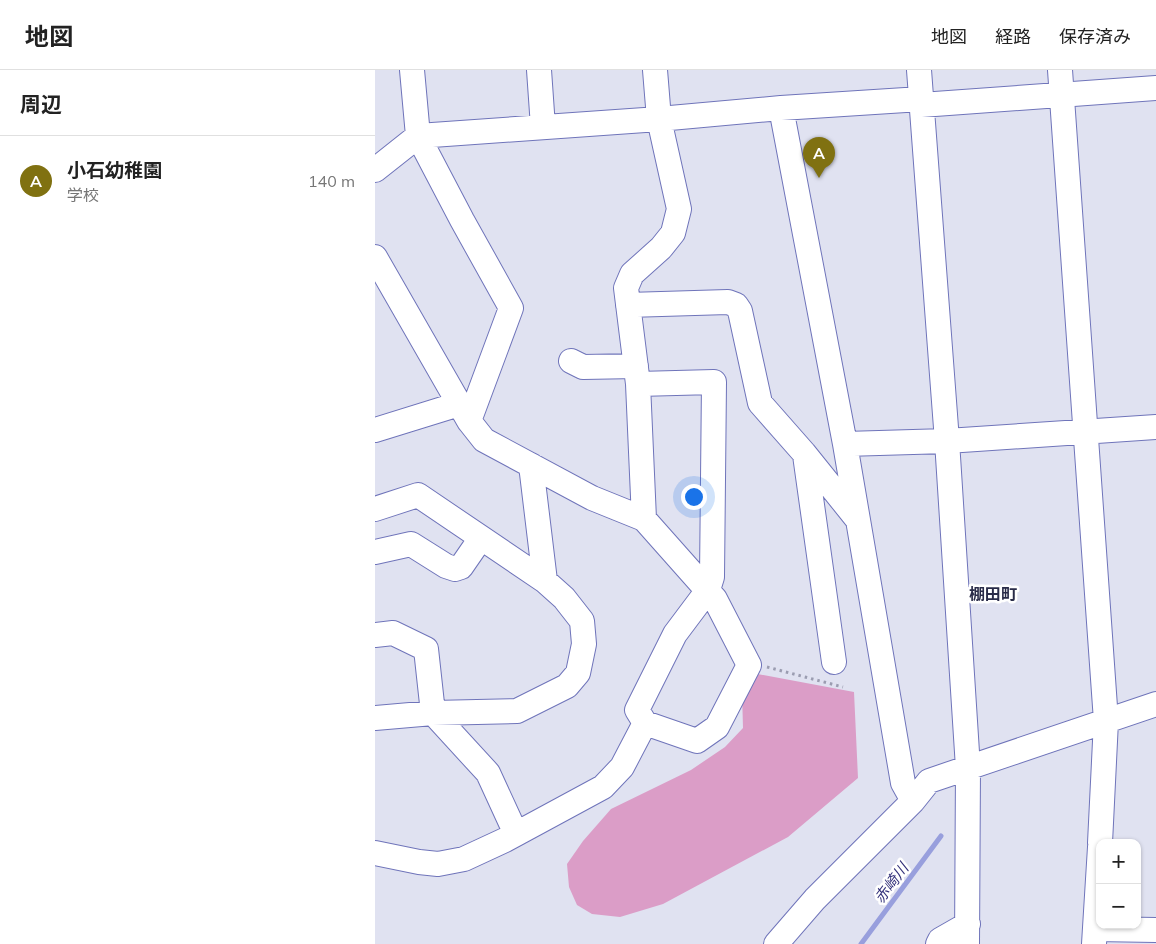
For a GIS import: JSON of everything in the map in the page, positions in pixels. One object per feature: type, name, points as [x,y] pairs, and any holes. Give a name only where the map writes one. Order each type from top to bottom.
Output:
[{"type":"street","points":[[412,70],[418,136],[511,308],[464,413]]},
{"type":"street","points":[[539,70],[543,127]]},
{"type":"street","points":[[644,519],[637,375],[626,288],[632,274],[661,248],[673,233],[679,209],[659,119],[655,70]]},
{"type":"street","points":[[919,70],[969,768],[968,934],[940,940],[937,944]]},
{"type":"street","points":[[1060,70],[1106,721],[1100,839]]},
{"type":"street","points":[[375,170],[418,136],[659,119],[781,108],[1061,95],[1156,88]]},
{"type":"street","points":[[781,108],[845,444],[903,783],[913,801]]},
{"type":"street","points":[[375,257],[464,413],[484,440],[592,498],[644,519],[708,590],[715,599],[753,665],[717,727],[697,741],[645,723],[637,710],[675,634],[708,590],[712,578],[714,382],[637,375],[583,367],[571,361]]},
{"type":"street","points":[[628,305],[728,302],[736,305],[740,310],[760,403],[804,453],[858,520]]},
{"type":"street","points":[[375,430],[464,413]]},
{"type":"street","points":[[845,444],[947,441],[1156,427]]},
{"type":"street","points":[[804,453],[833,662]]},
{"type":"street","points":[[531,465],[545,581]]},
{"type":"street","points":[[375,509],[418,496],[545,581],[564,598],[582,621],[584,644],[579,673],[573,680],[567,686],[517,711],[433,712],[375,718]]},
{"type":"street","points":[[375,552],[411,544],[446,566],[455,569],[461,567],[481,538]]},
{"type":"street","points":[[375,635],[393,633],[426,649],[433,712],[489,773],[516,834]]},
{"type":"street","points":[[776,944],[815,899],[913,801],[929,781],[1156,704]]},
{"type":"street","points":[[375,854],[438,864],[464,859],[516,834],[603,786],[623,767],[645,723]]},
{"type":"street","points":[[1098,884],[1094,936],[1156,930]]},
{"type":"path","points":[[753,665],[843,686]]},
{"type":"shaded area","points":[[747,672],[854,692],[858,778],[788,837],[663,904],[620,917],[592,914],[577,905],[569,887],[567,864],[583,841],[611,809],[691,770],[725,747],[743,728],[742,692]]},
{"type":"waterway","name":"赤崎川","points":[[861,944],[941,836]]},
{"type":"place","name":"小石幼稚園","points":[[819,178]]},
{"type":"district","name":"棚田町","points":[[993,594]]}]
